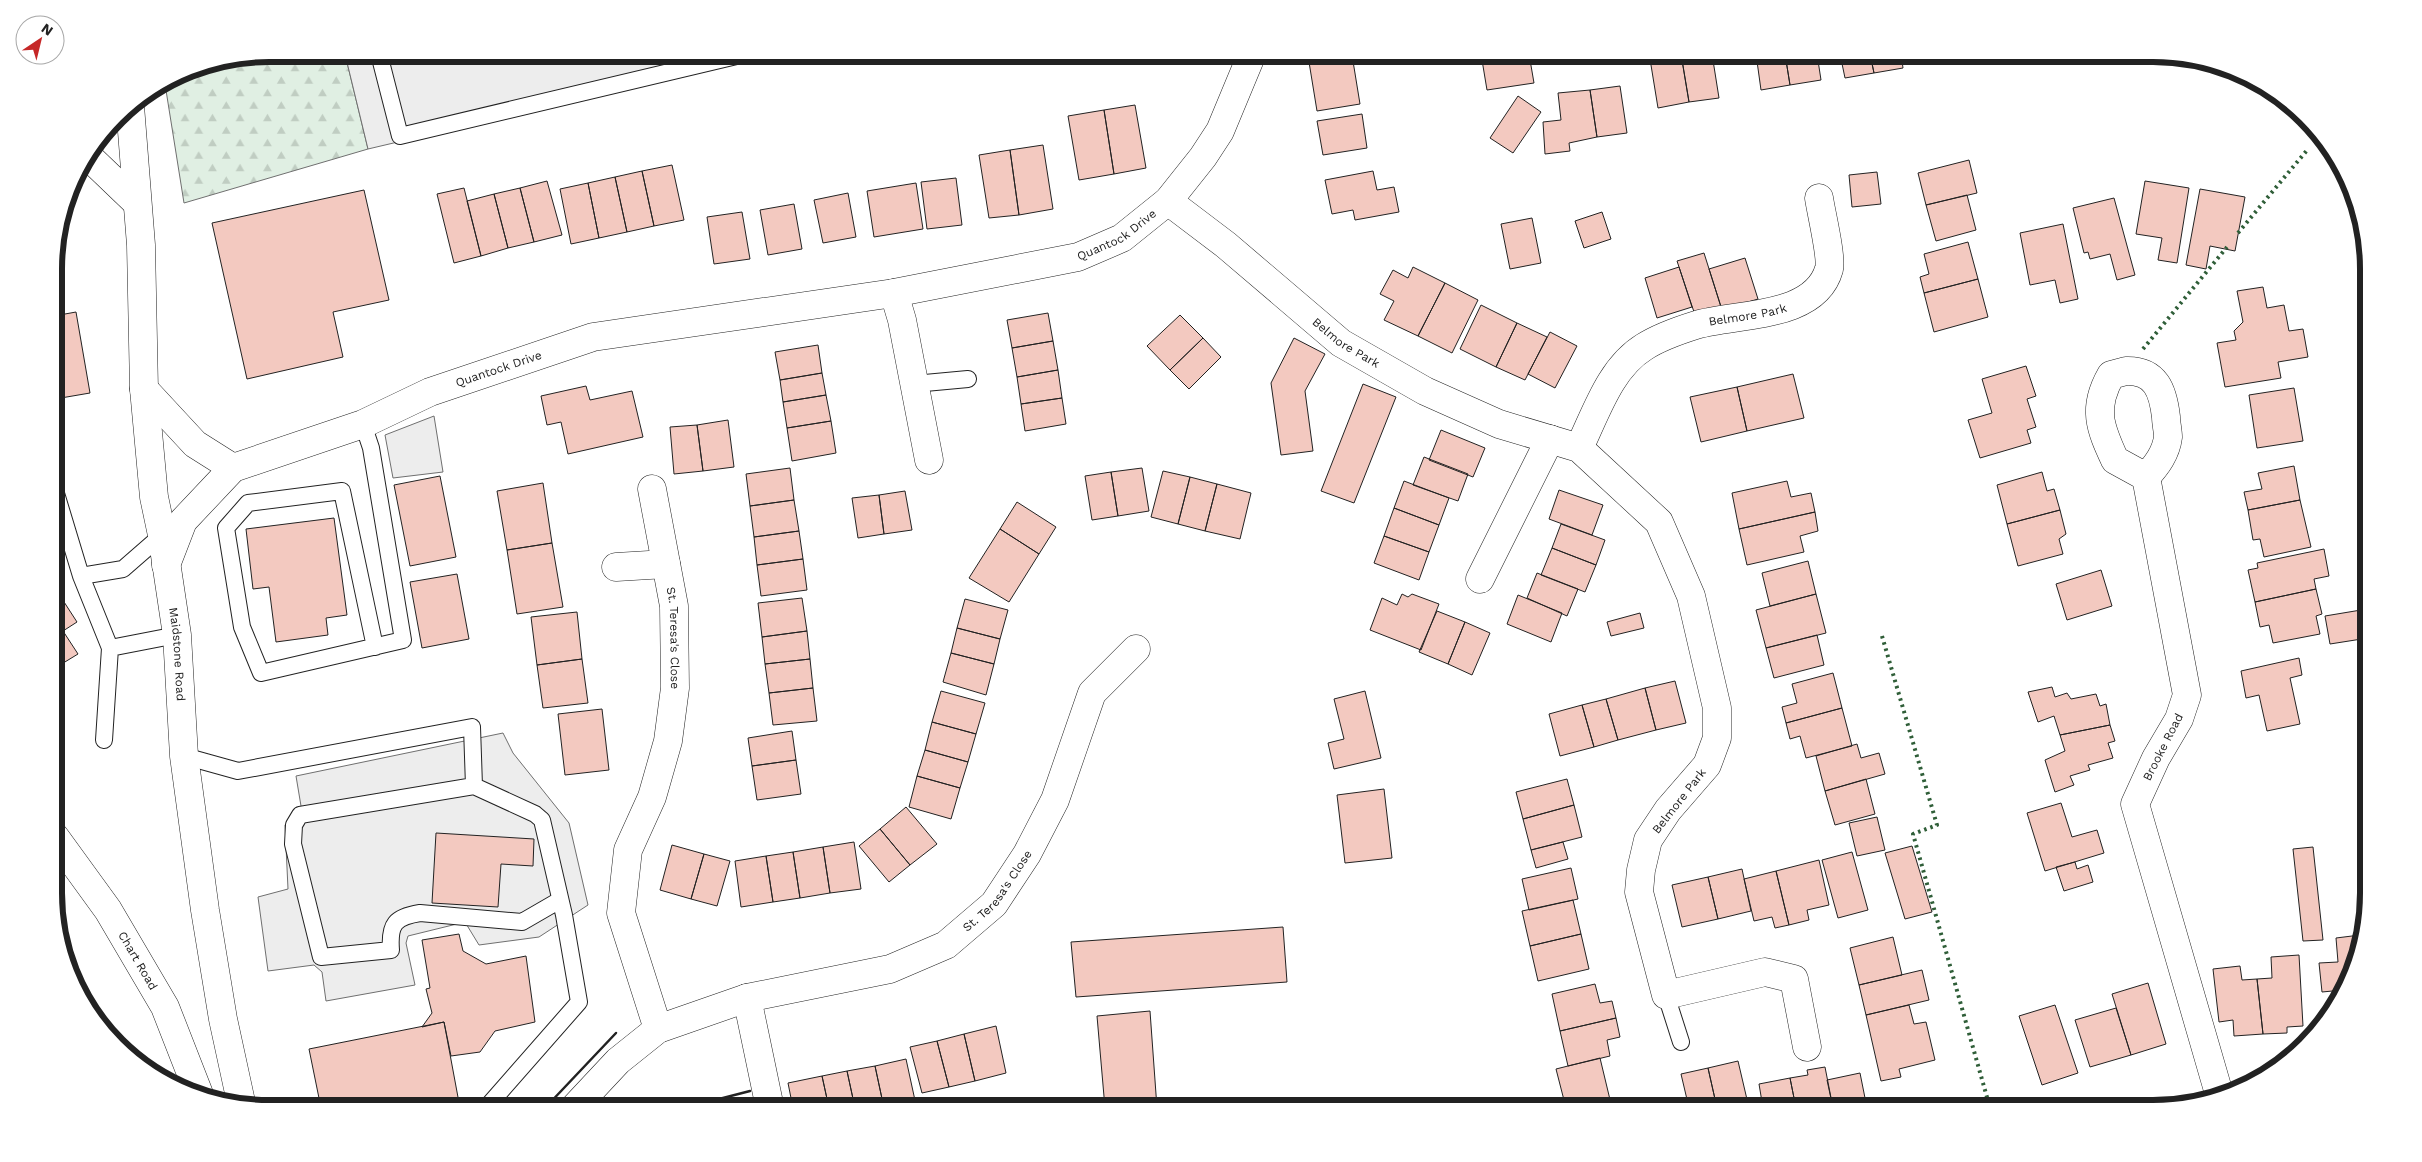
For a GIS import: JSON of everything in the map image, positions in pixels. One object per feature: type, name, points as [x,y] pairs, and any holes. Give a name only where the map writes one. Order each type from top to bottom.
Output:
[{"type":"street","name":"Quantock Drive","points":[[166,565],[184,521],[233,468],[363,424],[430,392],[593,337],[894,293],[1078,257],[1122,238],[1168,201],[1203,157],[1220,131],[1249,62]]},
{"type":"street","name":"Maidstone Road","points":[[131,116],[136,203],[141,246],[144,389],[154,497],[162,535],[176,635],[184,756],[213,960],[240,1098]]},
{"type":"street","points":[[93,161],[136,203]]},
{"type":"street","name":"Belmore Park","points":[[1579,448],[1610,385],[1626,362],[1645,346],[1697,325],[1756,315],[1804,300],[1821,288],[1830,267],[1819,198]]},
{"type":"street","name":"Belmore Park","points":[[1168,201],[1226,245],[1341,343],[1425,392],[1499,424],[1579,448],[1659,522],[1691,596],[1717,708],[1718,738],[1707,764],[1689,788],[1668,810],[1648,840],[1640,870],[1639,892],[1666,995]]},
{"type":"street","points":[[894,293],[902,320],[929,460]]},
{"type":"street","points":[[144,389],[195,444],[233,468]]},
{"type":"street","points":[[1480,579],[1550,439]]},
{"type":"street","name":"Brooke Road","points":[[2146,477],[2187,694],[2179,720],[2156,758],[2135,804],[2218,1088]]},
{"type":"street","name":"St. Teresa's Close","points":[[652,489],[674,606],[676,688],[668,740],[652,797],[628,850],[621,913],[658,1029]]},
{"type":"street","points":[[616,567],[666,564]]},
{"type":"street","name":"St. Teresa's Close","points":[[582,1100],[618,1062],[658,1029],[747,998],[890,969],[946,945],[994,904],[1027,854],[1055,800],[1092,693],[1136,649]]},
{"type":"street","name":"Chart Road","points":[[62,845],[108,910],[165,1007],[196,1086]]},
{"type":"street","points":[[1666,995],[1765,972],[1794,979],[1807,1047]]},
{"type":"street","points":[[747,998],[768,1100]]},
{"type":"lane","points":[[381,62],[400,136],[711,62]]},
{"type":"lane","points":[[914,384],[968,379]]},
{"type":"lane","points":[[363,424],[371,448],[403,640],[375,647],[261,673],[242,628],[226,528],[248,503],[342,492],[375,647]]},
{"type":"lane","points":[[62,513],[81,576],[110,648],[104,740]]},
{"type":"lane","points":[[81,576],[123,569],[162,535]]},
{"type":"lane","points":[[110,648],[176,635]]},
{"type":"lane","points":[[184,756],[238,770],[472,727],[474,786]]},
{"type":"lane","points":[[493,1100],[579,1002],[560,900],[542,820],[535,814],[474,786],[300,816],[294,826],[293,844],[321,957],[391,950],[390,933],[398,919],[406,916],[420,913],[522,922],[560,900]]},
{"type":"lane","points":[[1666,995],[1680,1042]]},
{"type":"green space","points":[[270,62],[347,62],[368,149],[184,203],[166,90],[191,78],[229,66]]},
{"type":"shaded area","points":[[347,62],[738,62],[368,149]]},
{"type":"shaded area","points":[[434,416],[443,472],[393,478],[385,435]]},
{"type":"shaded area","points":[[503,733],[513,753],[569,823],[588,905],[539,937],[479,945],[465,922],[408,936],[406,943],[415,985],[326,1001],[322,972],[314,965],[268,971],[258,897],[288,889],[285,825],[301,806],[296,776]]},
{"type":"building","points":[[1309,62],[1353,62],[1360,104],[1317,111]]},
{"type":"building","points":[[1482,62],[1530,62],[1534,83],[1487,90]]},
{"type":"building","points":[[1650,62],[1682,62],[1689,102],[1658,108]]},
{"type":"building","points":[[1682,62],[1713,62],[1719,98],[1689,102]]},
{"type":"building","points":[[1757,62],[1786,62],[1790,85],[1761,90]]},
{"type":"building","points":[[1786,62],[1818,62],[1821,80],[1790,85]]},
{"type":"building","points":[[1842,62],[1872,62],[1874,73],[1845,78]]},
{"type":"building","points":[[1872,62],[1902,62],[1903,68],[1874,73]]},
{"type":"building","points":[[1620,86],[1627,133],[1597,137],[1590,90]]},
{"type":"building","points":[[1590,90],[1597,137],[1569,143],[1570,151],[1545,154],[1543,122],[1561,120],[1558,93]]},
{"type":"building","points":[[1518,96],[1541,112],[1513,153],[1490,138]]},
{"type":"building","points":[[1135,105],[1146,168],[1114,174],[1104,110]]},
{"type":"building","points":[[1104,110],[1114,174],[1079,180],[1068,116]]},
{"type":"building","points":[[1362,114],[1367,148],[1323,155],[1317,121]]},
{"type":"building","points":[[1043,145],[1053,209],[1019,215],[1010,150]]},
{"type":"building","points":[[1010,150],[1019,215],[989,218],[979,155]]},
{"type":"building","points":[[1969,160],[1977,193],[1926,205],[1918,173]]},
{"type":"building","points":[[672,165],[684,220],[654,226],[642,171]]},
{"type":"building","points":[[642,171],[654,226],[627,232],[615,177]]},
{"type":"building","points":[[1373,171],[1377,190],[1394,187],[1399,212],[1355,220],[1353,210],[1332,214],[1325,180]]},
{"type":"building","points":[[1877,172],[1881,204],[1852,207],[1849,175]]},
{"type":"building","points":[[615,177],[627,232],[599,238],[588,183]]},
{"type":"building","points":[[956,178],[962,225],[927,229],[921,182]]},
{"type":"building","points":[[547,181],[562,235],[534,242],[520,188]]},
{"type":"building","points":[[2145,181],[2189,188],[2177,263],[2158,260],[2162,238],[2136,234]]},
{"type":"building","points":[[588,183],[599,238],[571,244],[560,189]]},
{"type":"building","points":[[916,183],[923,229],[874,237],[867,191]]},
{"type":"building","points":[[464,188],[481,256],[454,263],[437,194]]},
{"type":"building","points":[[520,188],[534,242],[508,248],[494,194]]},
{"type":"building","points":[[2200,189],[2245,197],[2235,251],[2210,246],[2206,269],[2186,265]]},
{"type":"building","points":[[364,190],[389,300],[333,312],[343,357],[247,379],[212,223]]},
{"type":"building","points":[[848,193],[856,237],[823,243],[814,200]]},
{"type":"building","points":[[494,194],[508,248],[481,256],[467,201]]},
{"type":"building","points":[[1967,195],[1976,230],[1936,241],[1926,205]]},
{"type":"building","points":[[2114,198],[2135,275],[2117,280],[2110,254],[2090,259],[2088,252],[2084,253],[2073,208]]},
{"type":"building","points":[[794,204],[802,249],[768,255],[760,210]]},
{"type":"building","points":[[742,212],[750,259],[714,264],[707,217]]},
{"type":"building","points":[[1602,212],[1611,239],[1584,248],[1575,221]]},
{"type":"building","points":[[1532,218],[1541,263],[1510,269],[1501,224]]},
{"type":"building","points":[[2063,224],[2078,299],[2060,303],[2055,280],[2030,285],[2020,233]]},
{"type":"building","points":[[1968,242],[1978,279],[1924,293],[1920,277],[1929,274],[1924,254]]},
{"type":"building","points":[[1704,253],[1722,310],[1696,318],[1677,261]]},
{"type":"building","points":[[1745,258],[1758,299],[1722,310],[1709,269]]},
{"type":"building","points":[[1413,267],[1445,283],[1418,336],[1384,320],[1394,301],[1380,294],[1393,270],[1408,278]]},
{"type":"building","points":[[1679,267],[1692,307],[1657,318],[1645,278]]},
{"type":"building","points":[[1978,279],[1988,317],[1934,332],[1924,293]]},
{"type":"building","points":[[1445,283],[1478,300],[1452,353],[1418,336]]},
{"type":"building","points":[[2263,287],[2267,308],[2284,305],[2289,331],[2303,329],[2308,357],[2278,362],[2281,378],[2225,387],[2217,343],[2236,340],[2234,331],[2243,322],[2237,291]]},
{"type":"building","points":[[1481,305],[1517,323],[1496,367],[1460,349]]},
{"type":"building","points":[[76,312],[90,393],[62,398],[62,315]]},
{"type":"building","points":[[1048,313],[1053,341],[1012,348],[1007,320]]},
{"type":"building","points":[[1180,315],[1203,338],[1170,370],[1147,346]]},
{"type":"building","points":[[1517,323],[1547,337],[1525,380],[1496,367]]},
{"type":"building","points":[[1550,332],[1577,346],[1555,388],[1528,374]]},
{"type":"building","points":[[1203,338],[1221,357],[1189,389],[1170,370]]},
{"type":"building","points":[[1294,338],[1325,354],[1305,391],[1313,451],[1281,455],[1271,383]]},
{"type":"building","points":[[1053,341],[1058,370],[1017,377],[1012,348]]},
{"type":"building","points":[[818,345],[822,373],[780,380],[775,352]]},
{"type":"building","points":[[2026,366],[2036,396],[2027,399],[2036,427],[2027,430],[2031,443],[1980,458],[1968,420],[1992,413],[1982,379]]},
{"type":"building","points":[[1058,370],[1062,398],[1021,404],[1017,377]]},
{"type":"building","points":[[822,373],[826,395],[783,402],[780,380]]},
{"type":"building","points":[[1793,374],[1804,418],[1747,431],[1737,387]]},
{"type":"building","points":[[1363,384],[1396,397],[1354,503],[1321,491]]},
{"type":"building","points":[[586,386],[590,400],[632,391],[643,437],[568,454],[561,422],[547,425],[541,396]]},
{"type":"building","points":[[1737,387],[1747,431],[1701,442],[1690,397]]},
{"type":"building","points":[[2294,388],[2303,441],[2257,448],[2249,395]]},
{"type":"building","points":[[826,395],[831,421],[787,428],[783,402]]},
{"type":"building","points":[[1062,398],[1066,424],[1025,431],[1021,404]]},
{"type":"building","points":[[728,420],[734,467],[703,471],[697,425]]},
{"type":"building","points":[[831,421],[836,453],[792,461],[787,428]]},
{"type":"building","points":[[697,425],[703,471],[674,474],[670,427]]},
{"type":"building","points":[[1441,430],[1485,448],[1473,477],[1429,460]]},
{"type":"building","points":[[1424,457],[1468,474],[1458,501],[1413,485]]},
{"type":"building","points":[[2294,466],[2300,500],[2248,510],[2244,492],[2262,489],[2258,473]]},
{"type":"building","points":[[790,468],[794,500],[750,506],[746,474]]},
{"type":"building","points":[[1142,468],[1149,511],[1118,516],[1111,472]]},
{"type":"building","points":[[1163,471],[1190,477],[1178,524],[1151,517]]},
{"type":"building","points":[[1111,472],[1118,516],[1092,520],[1085,476]]},
{"type":"building","points":[[2042,472],[2047,491],[2054,489],[2060,510],[2007,524],[1997,485]]},
{"type":"building","points":[[440,476],[456,557],[410,566],[394,485]]},
{"type":"building","points":[[1190,477],[1217,484],[1205,531],[1178,524]]},
{"type":"building","points":[[1404,481],[1449,498],[1439,525],[1394,508]]},
{"type":"building","points":[[1787,481],[1791,497],[1811,493],[1815,512],[1739,529],[1732,493]]},
{"type":"building","points":[[543,483],[552,543],[507,550],[497,491]]},
{"type":"building","points":[[1217,484],[1251,493],[1240,539],[1205,531]]},
{"type":"building","points":[[1559,490],[1603,505],[1592,535],[1549,519]]},
{"type":"building","points":[[905,491],[912,530],[884,534],[879,495]]},
{"type":"building","points":[[879,495],[884,534],[858,538],[852,498]]},
{"type":"building","points":[[794,500],[799,531],[754,537],[750,506]]},
{"type":"building","points":[[2300,500],[2311,547],[2264,557],[2260,539],[2253,540],[2248,510]]},
{"type":"building","points":[[1017,502],[1056,527],[1039,554],[1000,529]]},
{"type":"building","points":[[1394,508],[1439,525],[1429,552],[1384,536]]},
{"type":"building","points":[[2060,510],[2066,534],[2059,539],[2063,554],[2018,566],[2007,524]]},
{"type":"building","points":[[1815,512],[1818,531],[1800,536],[1804,552],[1747,565],[1739,529]]},
{"type":"building","points":[[334,518],[347,615],[326,618],[328,635],[276,642],[269,587],[253,589],[246,529]]},
{"type":"building","points":[[1561,524],[1605,540],[1596,565],[1552,548]]},
{"type":"building","points":[[1000,529],[1039,554],[1009,602],[969,578]]},
{"type":"building","points":[[799,531],[803,559],[757,565],[754,537]]},
{"type":"building","points":[[1384,536],[1429,552],[1419,580],[1374,563]]},
{"type":"building","points":[[552,543],[563,607],[517,614],[507,550]]},
{"type":"building","points":[[1552,548],[1596,565],[1585,592],[1541,575]]},
{"type":"building","points":[[2324,549],[2329,576],[2314,579],[2316,589],[2255,602],[2248,570],[2258,568],[2257,563]]},
{"type":"building","points":[[803,559],[807,590],[761,596],[757,565]]},
{"type":"building","points":[[1808,561],[1816,594],[1770,606],[1762,573]]},
{"type":"building","points":[[2101,570],[2112,606],[2067,620],[2056,584]]},
{"type":"building","points":[[1537,573],[1578,589],[1567,616],[1527,598]]},
{"type":"building","points":[[457,574],[469,639],[422,648],[410,582]]},
{"type":"building","points":[[2316,589],[2322,614],[2316,616],[2320,634],[2273,643],[2269,625],[2260,627],[2255,602]]},
{"type":"building","points":[[1402,594],[1408,597],[1412,594],[1439,604],[1421,650],[1370,630],[1382,598],[1397,605]]},
{"type":"building","points":[[1816,594],[1826,633],[1766,648],[1756,610]]},
{"type":"building","points":[[1518,595],[1562,613],[1551,642],[1507,624]]},
{"type":"building","points":[[802,598],[807,631],[762,637],[758,603]]},
{"type":"building","points":[[62,599],[77,622],[63,631],[78,654],[62,664]]},
{"type":"building","points":[[965,599],[1008,610],[1000,639],[957,628]]},
{"type":"building","points":[[2360,610],[2360,639],[2330,644],[2325,616]]},
{"type":"building","points":[[1437,611],[1465,622],[1448,664],[1419,652]]},
{"type":"building","points":[[577,612],[582,659],[537,665],[531,617]]},
{"type":"building","points":[[1640,613],[1644,628],[1611,636],[1607,622]]},
{"type":"building","points":[[1465,622],[1490,633],[1472,675],[1448,664]]},
{"type":"building","points":[[957,628],[1000,639],[994,664],[951,653]]},
{"type":"building","points":[[807,631],[810,659],[765,664],[762,637]]},
{"type":"building","points":[[1817,635],[1824,665],[1774,678],[1766,648]]},
{"type":"building","points":[[951,653],[994,664],[986,695],[943,682]]},
{"type":"building","points":[[2299,658],[2302,675],[2290,678],[2300,724],[2267,731],[2259,695],[2246,698],[2241,671]]},
{"type":"building","points":[[582,659],[588,703],[543,708],[537,665]]},
{"type":"building","points":[[810,659],[813,688],[769,693],[765,664]]},
{"type":"building","points":[[1833,673],[1842,708],[1786,723],[1782,707],[1797,703],[1792,684]]},
{"type":"building","points":[[1675,681],[1686,723],[1656,730],[1645,688]]},
{"type":"building","points":[[2052,687],[2055,697],[2067,693],[2071,699],[2096,694],[2100,706],[2106,704],[2110,725],[2060,735],[2054,716],[2038,722],[2028,692]]},
{"type":"building","points":[[813,688],[817,721],[773,725],[769,693]]},
{"type":"building","points":[[1645,688],[1656,730],[1618,740],[1606,699]]},
{"type":"building","points":[[941,691],[985,703],[976,734],[932,722]]},
{"type":"building","points":[[1365,691],[1381,758],[1334,769],[1328,743],[1344,739],[1334,699]]},
{"type":"building","points":[[1606,699],[1618,740],[1594,747],[1582,705]]},
{"type":"building","points":[[1582,705],[1594,747],[1560,756],[1549,714]]},
{"type":"building","points":[[1842,708],[1852,746],[1806,758],[1800,736],[1790,739],[1786,723]]},
{"type":"building","points":[[602,709],[609,770],[565,775],[558,714]]},
{"type":"building","points":[[932,722],[976,734],[968,762],[925,750]]},
{"type":"building","points":[[2110,725],[2115,741],[2108,743],[2113,758],[2088,765],[2090,770],[2070,776],[2074,785],[2055,792],[2045,760],[2065,751],[2060,735]]},
{"type":"building","points":[[792,731],[796,760],[752,766],[748,738]]},
{"type":"building","points":[[1857,744],[1861,758],[1879,753],[1885,774],[1825,791],[1816,756]]},
{"type":"building","points":[[925,750],[968,762],[960,788],[917,776]]},
{"type":"building","points":[[796,760],[801,794],[757,800],[752,766]]},
{"type":"building","points":[[917,776],[960,788],[951,819],[909,807]]},
{"type":"building","points":[[1567,779],[1574,805],[1523,819],[1516,792]]},
{"type":"building","points":[[1866,779],[1875,814],[1835,825],[1825,791]]},
{"type":"building","points":[[1384,789],[1392,858],[1345,863],[1337,795]]},
{"type":"building","points":[[2061,803],[2072,837],[2097,830],[2104,853],[2045,871],[2027,813]]},
{"type":"building","points":[[1574,805],[1582,837],[1531,850],[1523,819]]},
{"type":"building","points":[[906,807],[937,844],[910,865],[880,829]]},
{"type":"building","points":[[1877,817],[1885,850],[1857,856],[1849,823]]},
{"type":"building","points":[[880,829],[910,865],[889,882],[859,846]]},
{"type":"building","points":[[436,833],[534,839],[533,866],[501,864],[498,907],[432,903]]},
{"type":"building","points":[[854,842],[861,889],[830,893],[823,847]]},
{"type":"building","points":[[1563,842],[1568,859],[1536,868],[1531,850]]},
{"type":"building","points":[[672,845],[704,854],[691,899],[660,890]]},
{"type":"building","points":[[1912,846],[1932,912],[1905,919],[1885,853]]},
{"type":"building","points":[[823,847],[830,893],[800,898],[793,852]]},
{"type":"building","points":[[2313,847],[2323,940],[2303,941],[2293,849]]},
{"type":"building","points":[[793,852],[800,898],[773,902],[766,856]]},
{"type":"building","points":[[1852,852],[1868,910],[1838,918],[1822,860]]},
{"type":"building","points":[[704,854],[730,861],[717,906],[691,899]]},
{"type":"building","points":[[766,856],[773,902],[741,907],[735,861]]},
{"type":"building","points":[[1819,860],[1829,905],[1807,910],[1809,920],[1789,925],[1776,871]]},
{"type":"building","points":[[2075,862],[2077,869],[2088,865],[2093,882],[2064,891],[2056,867]]},
{"type":"building","points":[[1571,868],[1578,899],[1529,910],[1522,879]]},
{"type":"building","points":[[1742,869],[1751,911],[1718,919],[1708,877]]},
{"type":"building","points":[[1776,871],[1789,925],[1775,928],[1772,917],[1754,921],[1744,879]]},
{"type":"building","points":[[1708,877],[1718,919],[1682,927],[1672,885]]},
{"type":"building","points":[[1573,900],[1581,934],[1530,946],[1522,911]]},
{"type":"building","points":[[1283,927],[1287,982],[1076,997],[1071,942]]},
{"type":"building","points":[[459,934],[463,951],[486,964],[526,956],[535,1022],[495,1031],[480,1052],[451,1056],[444,1022],[422,1027],[432,1013],[426,989],[430,988],[422,940]]},
{"type":"building","points":[[1581,934],[1589,969],[1538,981],[1530,946]]},
{"type":"building","points":[[2355,936],[2344,971],[2335,991],[2322,992],[2319,963],[2338,962],[2336,938]]},
{"type":"building","points":[[1893,937],[1902,975],[1859,985],[1850,948]]},
{"type":"building","points":[[2299,955],[2303,1026],[2287,1027],[2287,1033],[2263,1034],[2257,979],[2272,978],[2271,957]]},
{"type":"building","points":[[2240,966],[2242,980],[2257,979],[2263,1034],[2234,1036],[2233,1020],[2219,1022],[2213,969]]},
{"type":"building","points":[[1922,970],[1929,1000],[1866,1015],[1859,985]]},
{"type":"building","points":[[2148,983],[2166,1044],[2131,1055],[2112,994]]},
{"type":"building","points":[[1595,984],[1600,1003],[1612,1001],[1616,1018],[1560,1031],[1552,994]]},
{"type":"building","points":[[1909,1005],[1914,1024],[1926,1022],[1935,1060],[1899,1069],[1901,1077],[1881,1081],[1866,1015]]},
{"type":"building","points":[[2055,1005],[2078,1073],[2042,1085],[2019,1016]]},
{"type":"building","points":[[2116,1008],[2131,1055],[2090,1067],[2075,1020]]},
{"type":"building","points":[[1150,1011],[1156,1100],[1104,1100],[1097,1016]]},
{"type":"building","points":[[1616,1018],[1620,1037],[1607,1040],[1610,1056],[1568,1066],[1560,1031]]},
{"type":"building","points":[[444,1022],[459,1100],[319,1100],[309,1049]]},
{"type":"building","points":[[996,1026],[1006,1073],[975,1081],[964,1034]]},
{"type":"building","points":[[964,1034],[975,1081],[949,1087],[937,1041]]},
{"type":"building","points":[[937,1041],[949,1087],[922,1093],[910,1047]]},
{"type":"building","points":[[1600,1058],[1610,1100],[1564,1100],[1556,1069]]},
{"type":"building","points":[[906,1059],[915,1100],[882,1100],[875,1066]]},
{"type":"building","points":[[1738,1061],[1747,1100],[1715,1100],[1708,1068]]},
{"type":"building","points":[[875,1066],[882,1100],[853,1100],[847,1071]]},
{"type":"building","points":[[1825,1067],[1831,1100],[1794,1100],[1790,1078],[1808,1075],[1807,1070]]},
{"type":"building","points":[[1708,1068],[1715,1100],[1687,1100],[1681,1074]]},
{"type":"building","points":[[847,1071],[853,1100],[827,1100],[822,1076]]},
{"type":"building","points":[[1860,1073],[1865,1100],[1831,1100],[1827,1080]]},
{"type":"building","points":[[822,1076],[827,1100],[791,1100],[788,1083]]},
{"type":"building","points":[[1790,1078],[1794,1100],[1762,1100],[1759,1084]]},
{"type":"hedge","points":[[2238,233],[2308,149]]},
{"type":"hedge","points":[[2143,349],[2227,247]]},
{"type":"hedge","points":[[1882,636],[1937,825],[1913,834],[1988,1100]]},
{"type":"wall","points":[[553,1100],[616,1033]]},
{"type":"wall","points":[[719,1099],[750,1091]]}]
